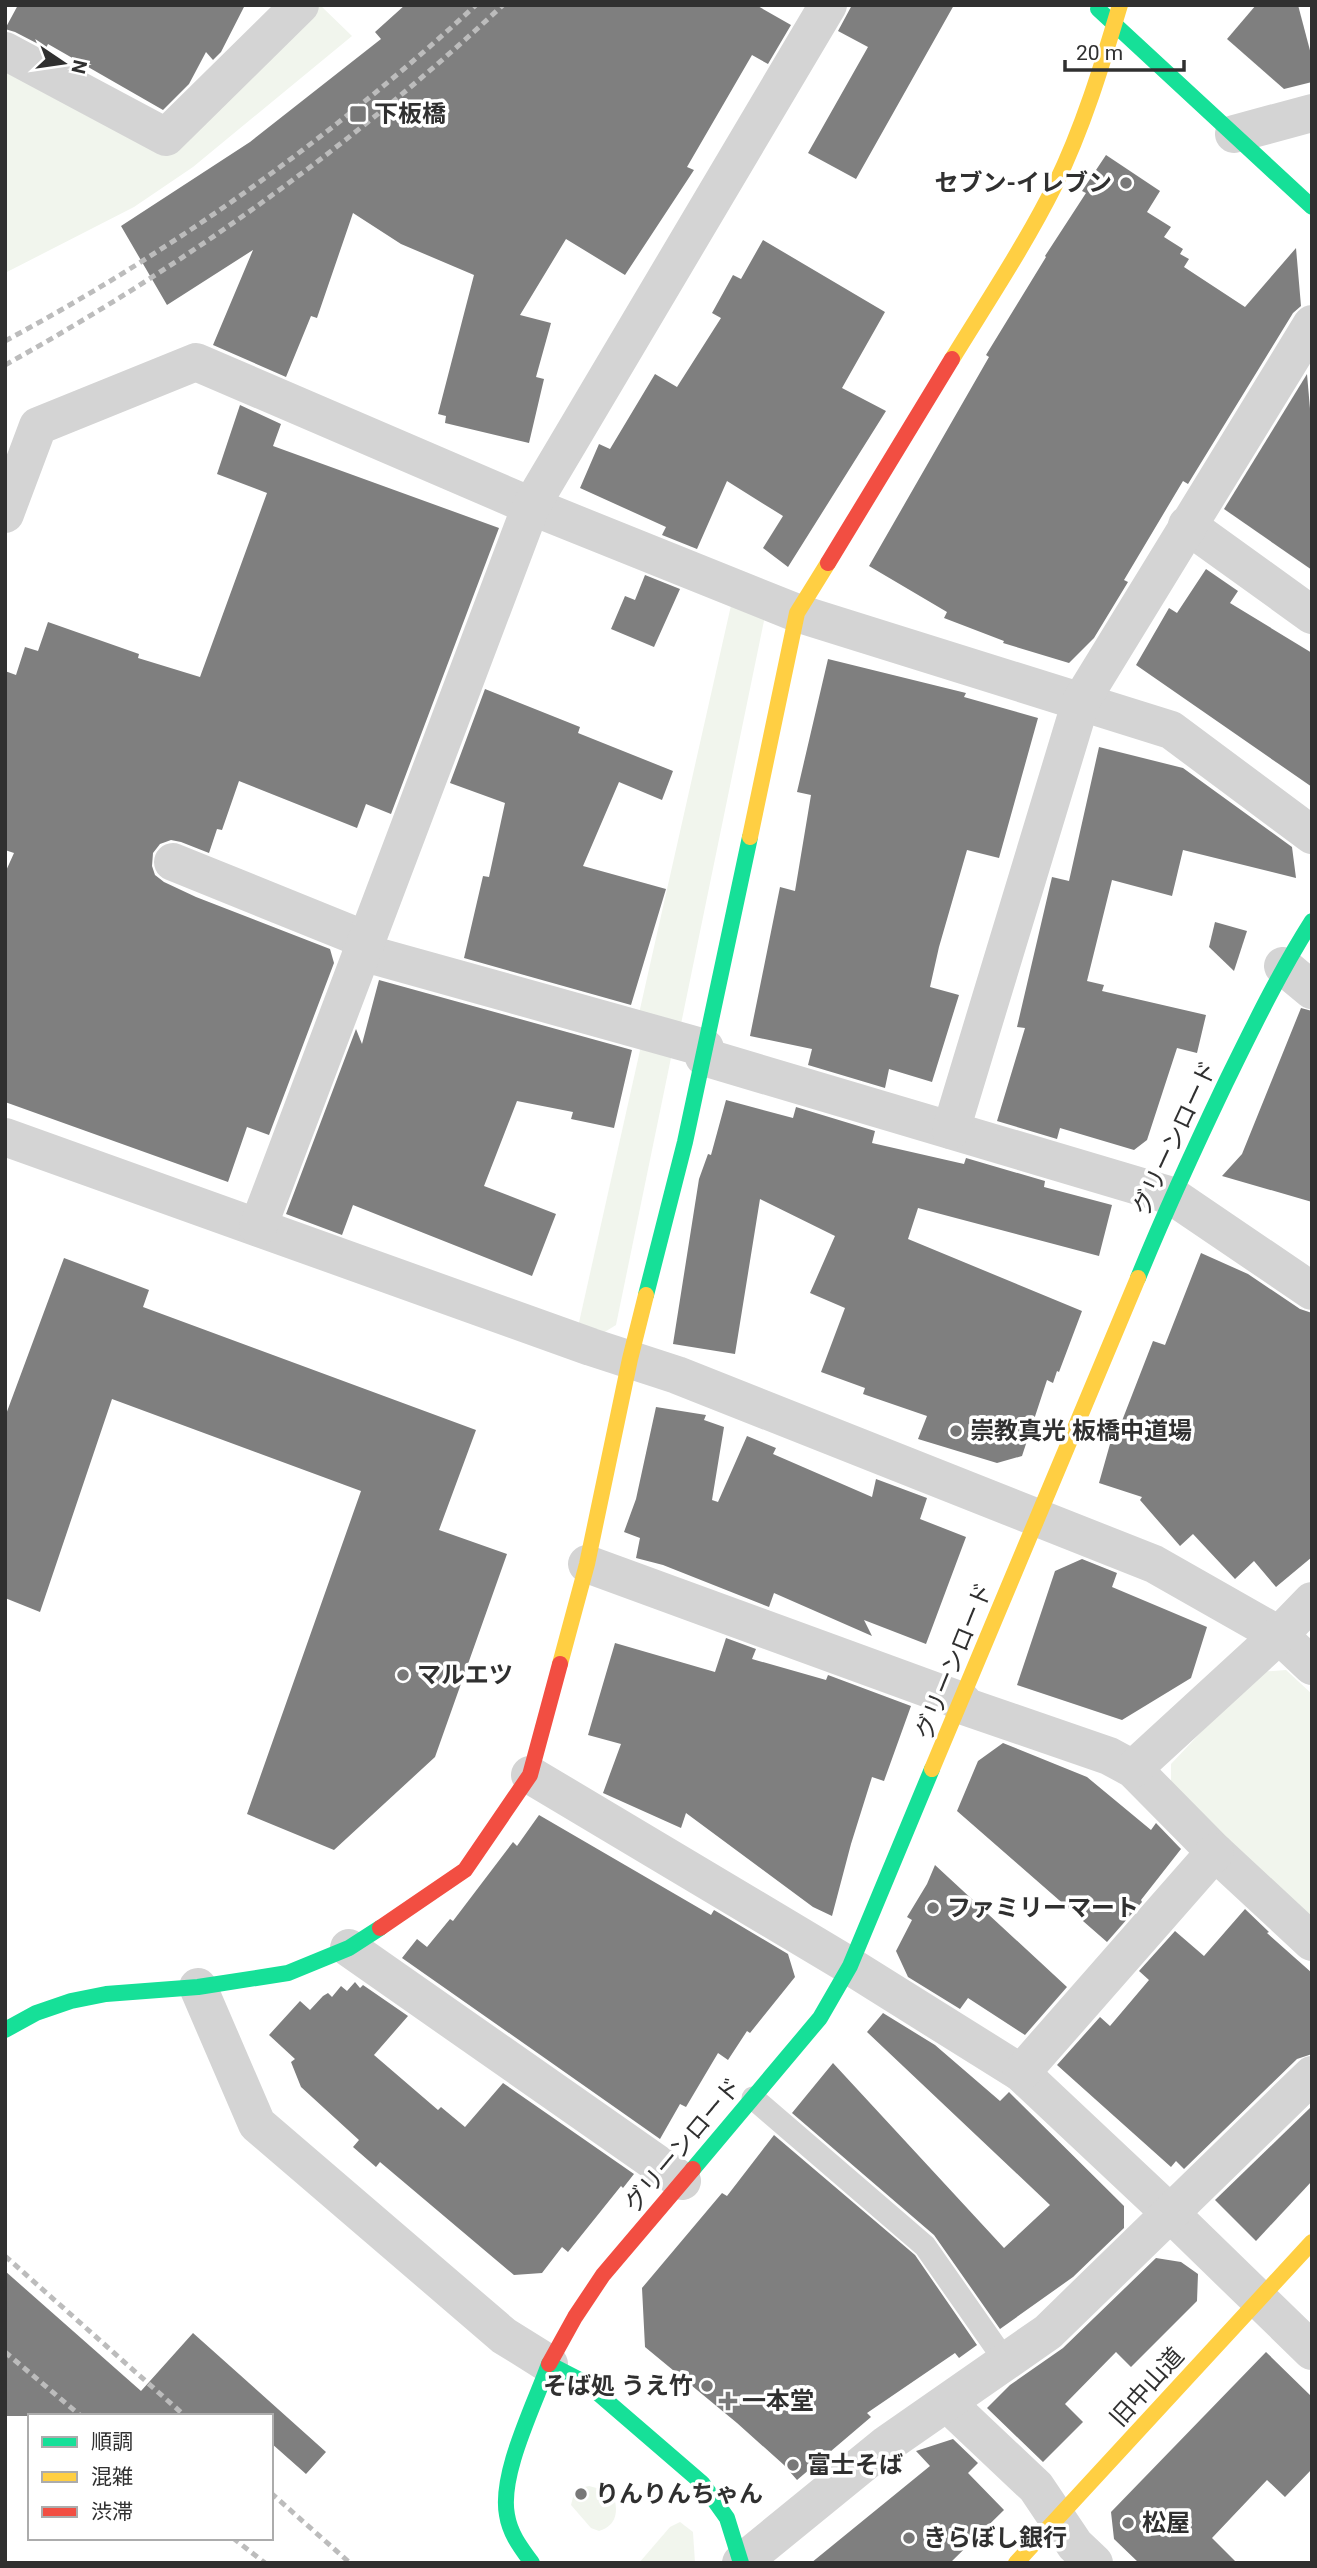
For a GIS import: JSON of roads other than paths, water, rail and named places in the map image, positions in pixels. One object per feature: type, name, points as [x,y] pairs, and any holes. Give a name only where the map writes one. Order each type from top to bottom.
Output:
[{"type":"street","points":[[5,51],[166,136],[300,5]]},
{"type":"street","points":[[258,1227],[531,506],[828,5]]},
{"type":"street","points":[[1094,5],[1312,207]]},
{"type":"street","points":[[5,2030],[36,2013],[72,2001],[106,1994],[198,1987],[288,1973],[349,1948],[465,1870],[530,1775],[586,1564],[631,1359],[685,1143],[797,613],[1021,247],[1056,183],[1097,80],[1120,5]]},
{"type":"street","points":[[1234,134],[1312,113]]},
{"type":"street","points":[[951,1130],[1081,701],[1312,324]]},
{"type":"street","points":[[5,514],[38,426],[196,362],[531,506],[797,613],[1171,730],[1312,835]]},
{"type":"street","points":[[1187,525],[1312,615]]},
{"type":"street","points":[[173,862],[363,946],[951,1130],[1172,1196],[1312,1291]]},
{"type":"street","name":"グリーンロード","points":[[532,2563],[517,2546],[508,2521],[505,2496],[507,2475],[549,2364],[575,2317],[603,2275],[820,2018],[850,1966],[1172,1196],[1298,978],[1312,921]]},
{"type":"street","points":[[5,1137],[591,1347],[677,1375],[1154,1564],[1279,1635],[1312,1666]]},
{"type":"street","points":[[586,1564],[1109,1756],[1133,1769],[1215,1852],[1312,1942]]},
{"type":"street","points":[[1133,1769],[1279,1635],[1312,1601]]},
{"type":"street","points":[[530,1775],[850,1966],[1021,2073],[1312,2351]]},
{"type":"street","points":[[1021,2073],[1215,1852]]},
{"type":"street","points":[[349,1948],[682,2181]]},
{"type":"street","points":[[198,1987],[257,2124],[505,2336],[549,2364],[586,2383],[702,2483],[727,2518],[741,2563],[887,2444],[1048,2332],[1312,2075]]},
{"type":"street","name":"旧中山道","points":[[1016,2563],[1312,2242]]},
{"type":"street","points":[[947,2403],[1036,2487],[1074,2544],[1094,2563]]},
{"type":"lane","points":[[753,2098],[925,2246],[1006,2362]]},
{"type":"railway","points":[[5,341],[130,269],[251,188],[366,100],[476,5]]},
{"type":"railway","points":[[5,365],[138,286],[265,200],[387,107],[503,5]]},
{"type":"railway","points":[[5,2256],[183,2414]]},
{"type":"railway","points":[[5,2352],[79,2414]]},
{"type":"railway","points":[[273,2495],[350,2563]]},
{"type":"railway","points":[[236,2540],[265,2563]]},
{"type":"place","name":"下板橋","points":[[358,114]]},
{"type":"place","name":"セブン-イレブン","points":[[1126,183]]},
{"type":"place","name":"崇教真光 板橋中道場","points":[[956,1431]]},
{"type":"place","name":"マルエツ","points":[[403,1675]]},
{"type":"place","name":"ファミリーマート","points":[[933,1908]]},
{"type":"place","name":"そば処 うえ竹","points":[[707,2386]]},
{"type":"place","name":"一本堂","points":[[728,2401]]},
{"type":"place","name":"富士そば","points":[[793,2465]]},
{"type":"place","name":"りんりんちゃん","points":[[581,2494]]},
{"type":"place","name":"松屋","points":[[1128,2523]]},
{"type":"place","name":"きらぼし銀行","points":[[909,2538]]}]
